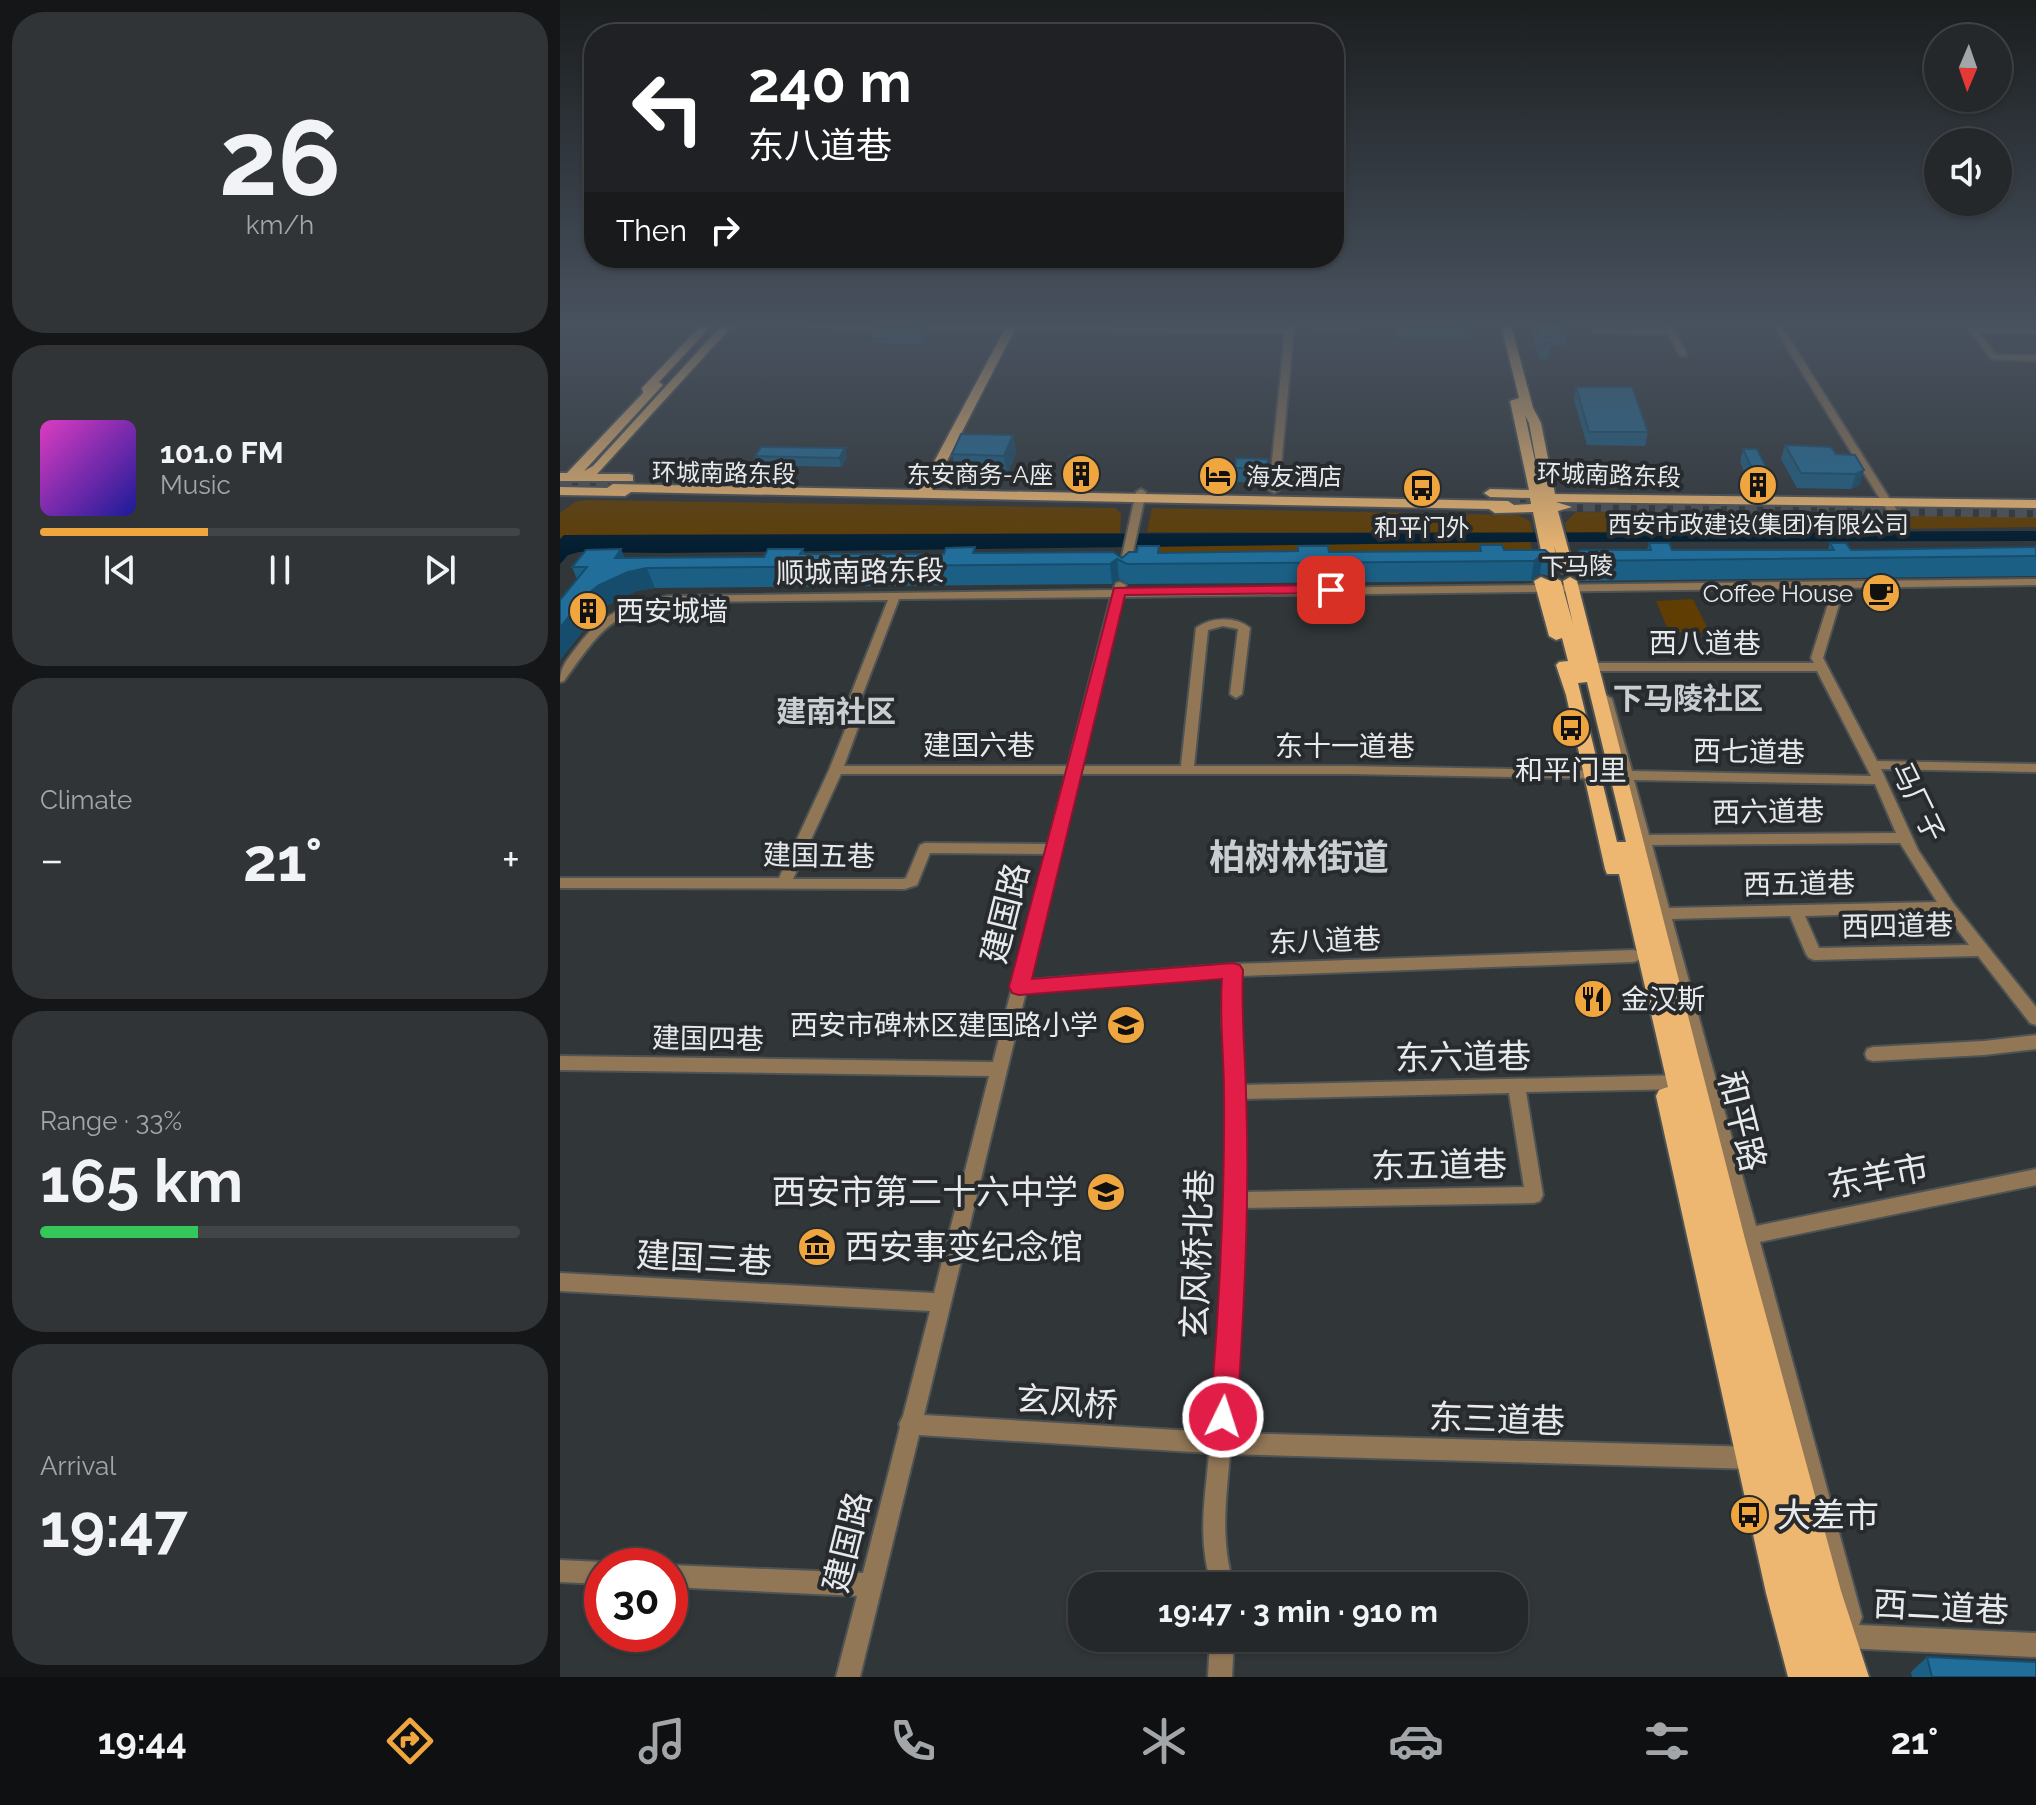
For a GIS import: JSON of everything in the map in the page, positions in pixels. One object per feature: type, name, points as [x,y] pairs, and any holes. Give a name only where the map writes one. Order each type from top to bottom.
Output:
[{"type":"main road","points":[[565,484],[637,403]]},
{"type":"main road","points":[[565,484],[641,403]]},
{"type":"main road","points":[[565,484],[644,403]]},
{"type":"main road","points":[[565,484],[597,469],[657,403]]},
{"type":"main road","points":[[925,491],[971,403]]},
{"type":"main road","points":[[1515,403],[1536,494],[1547,510]]},
{"type":"main road","points":[[1526,403],[1535,423],[1556,552],[1555,580],[1591,664]]},
{"type":"main road","name":"环城南路东段","points":[[565,484],[847,497],[890,490],[1508,502]]},
{"type":"main road","name":"环城南路东段","points":[[565,484],[613,485]]},
{"type":"main road","name":"环城南路东段","points":[[1180,496],[1274,490],[1536,494]]},
{"type":"main road","name":"环城南路东段","points":[[1180,496],[1290,506],[1547,510],[2036,504]]},
{"type":"main road","name":"环城南路东段","points":[[1891,507],[2036,514]]},
{"type":"main road","name":"和平路","points":[[1555,580],[1610,773],[1760,1458],[1827,1677]]},
{"type":"main road","points":[[1610,773],[1634,956],[1678,1083]]},
{"type":"main road","name":"和平路","points":[[1610,773],[1638,840],[1657,914],[1678,1083],[1741,1237],[1826,1591],[1854,1677]]},
{"type":"main road","points":[[1760,1458],[1803,1677]]},
{"type":"street","points":[[1274,490],[1283,403]]},
{"type":"street","points":[[1826,403],[1891,507]]},
{"type":"street","name":"建国路","points":[[848,1677],[1140,496]]},
{"type":"street","name":"下马陵","points":[[1121,582],[1555,580],[1839,585],[2036,582]]},
{"type":"street","name":"顺城南路东段","points":[[560,678],[605,618],[633,605],[669,599],[895,596],[1121,582]]},
{"type":"street","points":[[1822,667],[1817,658],[1839,585]]},
{"type":"street","points":[[785,881],[836,770],[853,725],[853,704],[895,596]]},
{"type":"street","points":[[1187,769],[1202,628],[1206,625],[1234,624],[1244,628],[1236,694]]},
{"type":"street","points":[[1591,664],[1610,773]]},
{"type":"street","name":"西八道巷","points":[[1591,664],[1822,667]]},
{"type":"street","name":"马厂子","points":[[1822,667],[1880,780],[1905,838],[1948,907],[2036,1019]]},
{"type":"street","points":[[1871,765],[2036,768]]},
{"type":"street","name":"东十一道巷","points":[[1075,768],[1610,773]]},
{"type":"street","name":"建国六巷","points":[[836,770],[1075,768]]},
{"type":"street","name":"西七道巷","points":[[1610,773],[1880,780]]},
{"type":"street","name":"西六道巷","points":[[1638,840],[1765,836],[1905,838]]},
{"type":"street","name":"建国五巷","points":[[560,883],[785,881],[905,884],[912,881],[925,848],[1054,849]]},
{"type":"street","name":"西五道巷","points":[[1657,914],[1948,907]]},
{"type":"street","name":"西四道巷","points":[[1795,910],[1814,954],[1981,950]]},
{"type":"street","points":[[1657,914],[1741,1237]]},
{"type":"street","name":"东八道巷","points":[[1019,987],[1233,970],[1634,956]]},
{"type":"street","name":"玄风桥北巷","points":[[1219,1572],[1213,1529],[1231,1313],[1235,1092],[1230,1016],[1233,970]]},
{"type":"street","points":[[1873,1054],[2036,1042]]},
{"type":"street","name":"建国四巷","points":[[560,1063],[999,1069]]},
{"type":"street","name":"东六道巷","points":[[1235,1092],[1678,1083]]},
{"type":"street","name":"东五道巷","points":[[1234,1200],[1534,1195],[1516,1086]]},
{"type":"street","name":"东羊市","points":[[1741,1237],[2036,1177]]},
{"type":"street","name":"建国三巷","points":[[560,1282],[941,1302]]},
{"type":"street","name":"玄风桥","points":[[909,1424],[1221,1443]]},
{"type":"street","name":"东三道巷","points":[[1221,1443],[1760,1458]]},
{"type":"street","points":[[560,1571],[584,1572]]},
{"type":"street","points":[[688,1577],[869,1585]]},
{"type":"street","name":"西二道巷","points":[[1843,1636],[2036,1645]]},
{"type":"street","points":[[1220,1677],[1221,1652]]},
{"type":"shaded area","points":[[575,502],[1115,508],[1121,513],[1120,533],[564,535],[560,539],[560,513]]},
{"type":"shaded area","points":[[1152,508],[1518,515],[1530,521],[1533,533],[1147,532]]},
{"type":"shaded area","points":[[1576,512],[2036,517],[2036,527],[1567,534],[1565,523]]},
{"type":"shaded area","points":[[1530,542],[1539,570],[1159,572],[1144,547]]},
{"type":"shaded area","points":[[1693,599],[1710,633],[1669,632],[1656,601]]},
{"type":"water","points":[[2036,531],[2036,541],[1530,542],[579,552],[568,555],[560,564],[560,539],[564,535]]},
{"type":"building","points":[[1581,403],[1638,403],[1648,432],[1589,432]]},
{"type":"building","points":[[961,434],[1013,435],[1004,456],[952,454]]},
{"type":"building","points":[[1785,445],[1831,447],[1836,454],[1855,455],[1864,470],[1856,474],[1801,473]]},
{"type":"building","points":[[761,447],[845,448],[839,458],[755,456]]},
{"type":"building","points":[[1743,449],[1757,449],[1771,477],[1756,477]]},
{"type":"building","points":[[1069,456],[1093,456],[1090,464],[1066,464]]},
{"type":"building","points":[[1236,458],[1268,459],[1266,468],[1235,468]]},
{"type":"building","points":[[1649,543],[1669,543],[1672,550],[1834,550],[1830,543],[1846,543],[1851,550],[2036,547],[2036,556],[1583,561],[1576,556],[1580,550],[1651,550]]},
{"type":"building","points":[[1480,545],[1502,545],[1504,550],[1545,550],[1552,556],[1542,555],[1534,561],[1127,564],[1117,559],[1110,564],[647,568],[628,572],[599,585],[584,597],[560,628],[560,600],[587,567],[572,567],[586,550],[621,549],[615,558],[764,557],[768,549],[803,549],[800,554],[944,554],[946,548],[975,547],[973,553],[1113,552],[1122,558],[1129,552],[1137,552],[1138,546],[1159,546],[1158,553],[1298,551],[1298,546],[1328,546],[1329,552],[1481,551]]},
{"type":"building","points":[[1927,1657],[2036,1662],[2036,1677],[1932,1677]]},
{"type":"tunnel","points":[[560,481],[618,482]]},
{"type":"tunnel","points":[[1508,499],[1553,500]]},
{"type":"tunnel","points":[[1547,505],[2036,512]]},
{"type":"place","name":"东安商务-A座","points":[[1081,474]]},
{"type":"place","name":"海友酒店","points":[[1218,476]]},
{"type":"place","name":"西安市政建设(集团)有限公司","points":[[1758,485]]},
{"type":"place","name":"和平门外","points":[[1422,488]]},
{"type":"place","name":"Coffee House","points":[[1881,593]]},
{"type":"place","name":"西安城墙","points":[[588,611]]},
{"type":"place","name":"和平门里","points":[[1571,728]]},
{"type":"place","name":"金汉斯","points":[[1593,999]]},
{"type":"place","name":"西安市碑林区建国路小学","points":[[1126,1025]]},
{"type":"place","name":"西安市第二十六中学","points":[[1106,1192]]},
{"type":"place","name":"西安事变纪念馆","points":[[817,1247]]},
{"type":"place","name":"大差市","points":[[1749,1515]]},
{"type":"district","name":"下马陵社区","points":[[1688,698]]},
{"type":"district","name":"建南社区","points":[[836,711]]},
{"type":"district","name":"柏树林街道","points":[[1299,857]]},
{"type":"route","points":[[1223,1417],[1231,1313],[1233,1228],[1235,1092],[1230,1016],[1233,970],[1019,987],[1119,591],[1331,590]]}]
